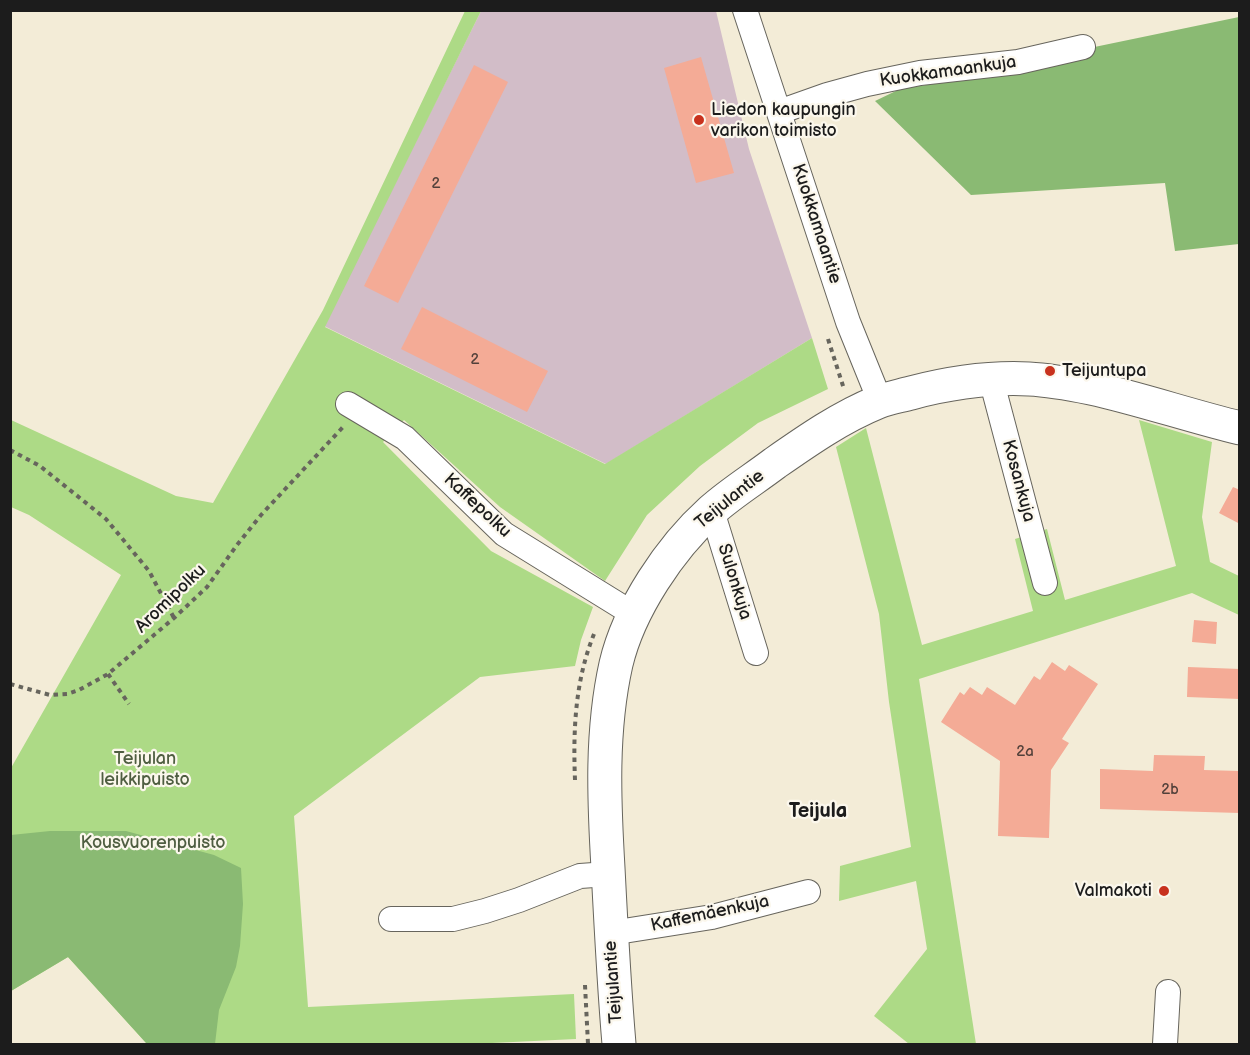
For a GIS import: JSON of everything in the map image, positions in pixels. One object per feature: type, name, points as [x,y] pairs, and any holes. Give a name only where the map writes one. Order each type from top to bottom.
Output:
[{"type":"street","name":"Kuokkamaantie","points":[[745,10],[848,322],[880,401]]},
{"type":"street","name":"Kuokkamaankuja","points":[[779,112],[867,84],[920,73],[1018,62],[1083,47]]},
{"type":"street","name":"Teijulantie","points":[[619,1044],[604,805],[610,698],[617,661],[628,629],[623,608],[646,593],[684,539],[712,511],[831,425],[880,401],[930,388],[991,379],[1031,379],[1068,383],[1125,395],[1239,428]]},
{"type":"street","name":"Kosankuja","points":[[991,379],[1045,583]]},
{"type":"street","name":"Kaffepolku","points":[[358,410],[405,438],[504,534],[623,608]]},
{"type":"street","name":"Sulonkuja","points":[[712,511],[756,653]]},
{"type":"street","points":[[391,919],[453,919],[519,900],[579,876],[608,874]]},
{"type":"street","name":"Kaffemäenkuja","points":[[611,933],[712,917],[808,892]]},
{"type":"street","points":[[1166,1044],[1168,992]]},
{"type":"path","name":"Aromipolku","points":[[10,684],[50,695],[67,694],[108,674],[207,587],[261,515],[349,420],[357,416],[358,410]]},
{"type":"path","points":[[10,450],[40,466],[106,519],[149,571],[174,618]]},
{"type":"path","points":[[108,674],[129,704]]},
{"type":"shaded area","points":[[481,11],[716,11],[749,149],[812,338],[606,464],[324,326]]},
{"type":"green space","name":"Kousvuorenpuisto","points":[[465,11],[481,11],[325,327],[605,464],[812,338],[828,389],[758,423],[700,466],[647,515],[605,581],[500,507],[404,420],[383,442],[491,551],[593,607],[581,640],[575,666],[480,677],[294,816],[308,1007],[574,994],[576,1039],[471,1044],[147,1044],[68,957],[11,991],[11,768],[121,575],[29,515],[11,507],[11,420],[176,496],[213,503],[323,310]]},
{"type":"green space","points":[[1239,17],[1239,244],[1175,251],[1165,183],[971,195],[875,101],[900,89],[1004,73],[1080,50]]},
{"type":"green space","points":[[1139,420],[1212,442],[1202,517],[1210,562],[1239,576],[1239,615],[1192,593],[919,679],[976,1044],[909,1044],[874,1016],[927,949],[916,881],[839,901],[840,866],[911,847],[889,702],[879,614],[836,447],[866,428],[922,645],[1033,611],[1015,539],[1047,529],[1065,600],[1176,566]]},
{"type":"green space","points":[[50,831],[126,831],[214,855],[241,868],[243,904],[240,946],[236,967],[219,1010],[215,1044],[147,1044],[68,957],[11,991],[11,835]]},
{"type":"building","name":"Liedon kaupungin varikon toimisto","points":[[701,57],[734,173],[696,183],[664,68]]},
{"type":"building","points":[[474,65],[508,82],[398,303],[364,286]]},
{"type":"building","points":[[422,307],[548,371],[527,412],[401,349]]},
{"type":"building","points":[[1233,487],[1240,490],[1240,524],[1219,513]]},
{"type":"building","points":[[1194,620],[1217,622],[1216,644],[1192,642]]},
{"type":"building","points":[[1052,662],[1065,671],[1069,665],[1098,684],[1062,739],[1069,743],[1051,770],[1049,838],[998,836],[1000,761],[941,722],[960,692],[964,695],[970,687],[982,695],[987,687],[1015,705],[1034,676],[1040,680]]},
{"type":"building","points":[[1188,667],[1240,669],[1240,699],[1187,697]]},
{"type":"building","points":[[1154,755],[1205,756],[1204,770],[1240,771],[1240,813],[1100,809],[1100,769],[1153,771]]},
{"type":"place","name":"Liedon kaupungin varikon toimisto","points":[[699,120]]},
{"type":"place","name":"Teijuntupa","points":[[1050,371]]},
{"type":"place","name":"Valmakoti","points":[[1164,891]]},
{"type":"district","name":"Teijula","points":[[818,812]]},
{"type":"park label","name":"Teijulan leikkipuisto","points":[[145,769]]}]
